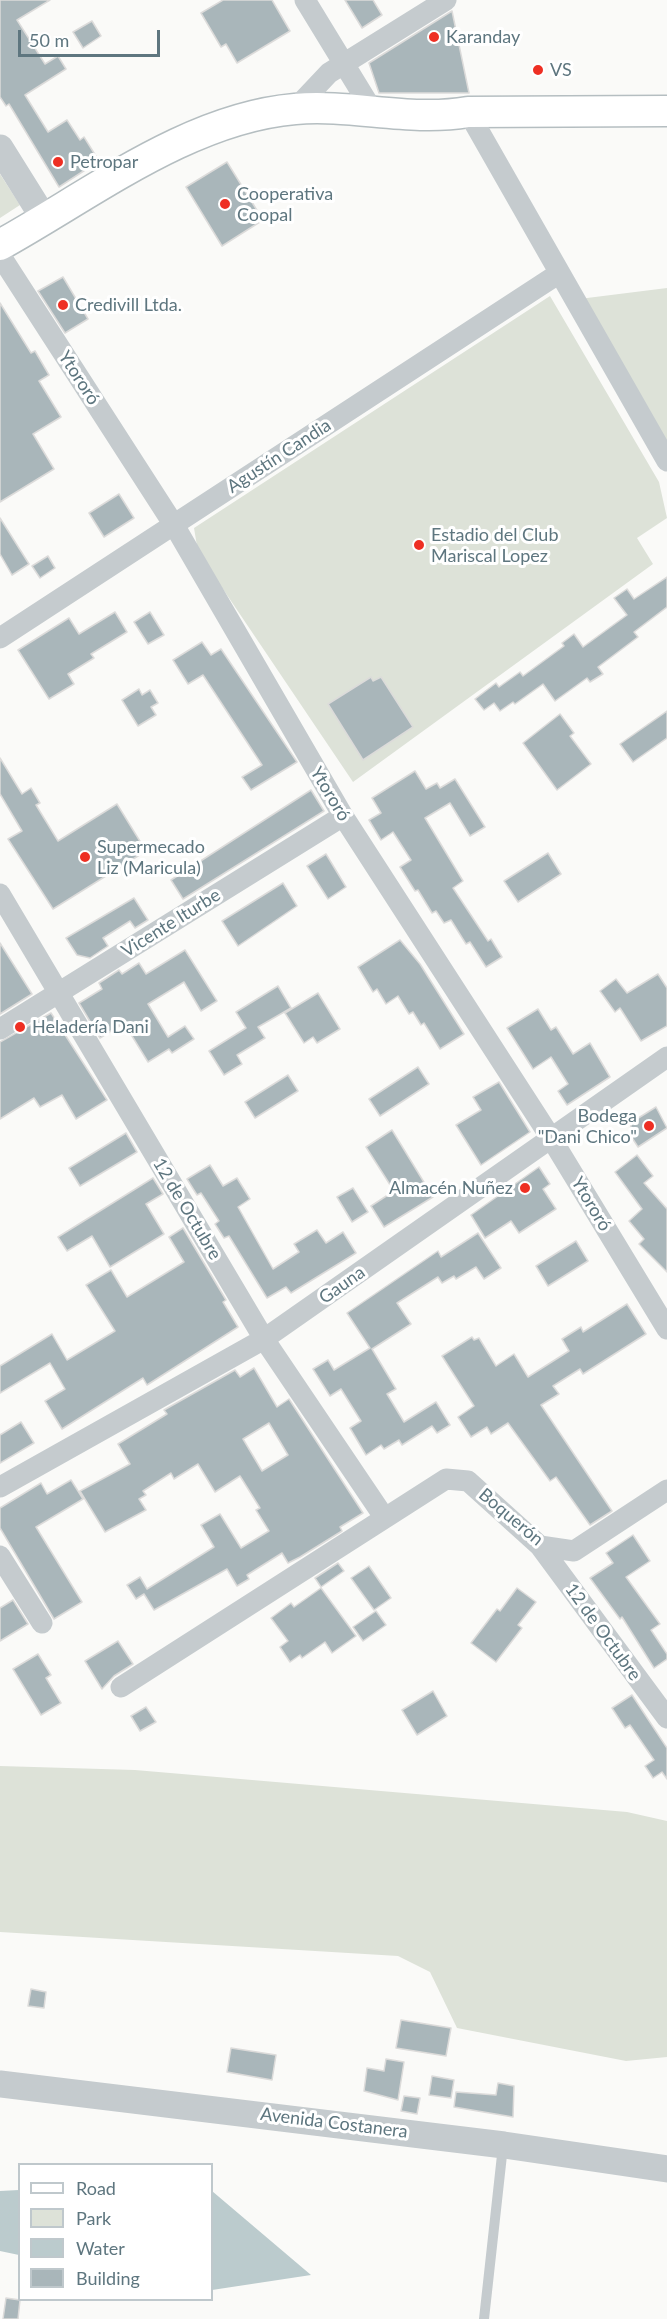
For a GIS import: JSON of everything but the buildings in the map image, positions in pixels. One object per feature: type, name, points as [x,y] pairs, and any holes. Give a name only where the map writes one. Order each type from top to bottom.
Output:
[{"type":"main road","points":[[0,245],[169,147],[207,128],[250,116],[296,109],[331,108],[463,118],[667,126]]},
{"type":"main road","points":[[463,118],[667,111]]},
{"type":"street","points":[[305,0],[374,113]]},
{"type":"street","points":[[296,109],[316,85],[343,63],[446,0]]},
{"type":"street","points":[[463,118],[558,274],[667,461]]},
{"type":"street","points":[[0,148],[45,220]]},
{"type":"street","name":"Ytororó","points":[[0,255],[174,525],[343,816],[551,1138],[667,1329]]},
{"type":"street","name":"Agustín Candia","points":[[0,638],[558,274]]},
{"type":"street","name":"Vicente Iturbe","points":[[0,1029],[343,816]]},
{"type":"street","name":"12 de Octubre","points":[[0,894],[264,1339],[384,1517]]},
{"type":"street","name":"Gauna","points":[[0,1487],[264,1339],[667,1057]]},
{"type":"street","name":"Boquerón","points":[[384,1517],[446,1479],[468,1481],[540,1546],[574,1551],[667,1490]]},
{"type":"street","points":[[121,1688],[384,1517]]},
{"type":"street","name":"12 de Octubre","points":[[540,1546],[667,1718]]},
{"type":"street","points":[[0,1556],[42,1623]]},
{"type":"street","name":"Avenida Costanera","points":[[0,2084],[504,2145],[667,2169]]},
{"type":"lane","points":[[484,2319],[504,2145]]},
{"type":"green space","points":[[0,174],[20,205],[0,218]]},
{"type":"green space","points":[[667,288],[667,444],[579,299]]},
{"type":"green space","name":"Estadio del Club Mariscal Lopez","points":[[550,296],[659,482],[667,518],[637,538],[653,564],[353,782],[198,552],[194,528]]},
{"type":"green space","points":[[0,1766],[135,1770],[627,1812],[667,1821],[667,2057],[626,2061],[457,2028],[430,1972],[398,1956],[0,1932]]},
{"type":"water","points":[[18,2190],[18,2255],[0,2251],[0,2191]]},
{"type":"water","points":[[213,2192],[311,2275],[213,2290]]},
{"type":"place","name":"Karanday","points":[[434,37]]},
{"type":"place","name":"VS","points":[[538,70]]},
{"type":"place","name":"Petropar","points":[[58,162]]},
{"type":"place","name":"Cooperativa Coopal","points":[[225,204]]},
{"type":"place","name":"Credivill Ltda.","points":[[63,305]]},
{"type":"place","name":"Estadio del Club Mariscal Lopez","points":[[419,545]]},
{"type":"place","name":"Supermecado Liz (Maricula)","points":[[85,857]]},
{"type":"place","name":"Heladería Dani","points":[[20,1027]]},
{"type":"place","name":"Bodega \"Dani Chico\"","points":[[649,1126]]},
{"type":"place","name":"Almacén Nuñez","points":[[525,1188]]}]
